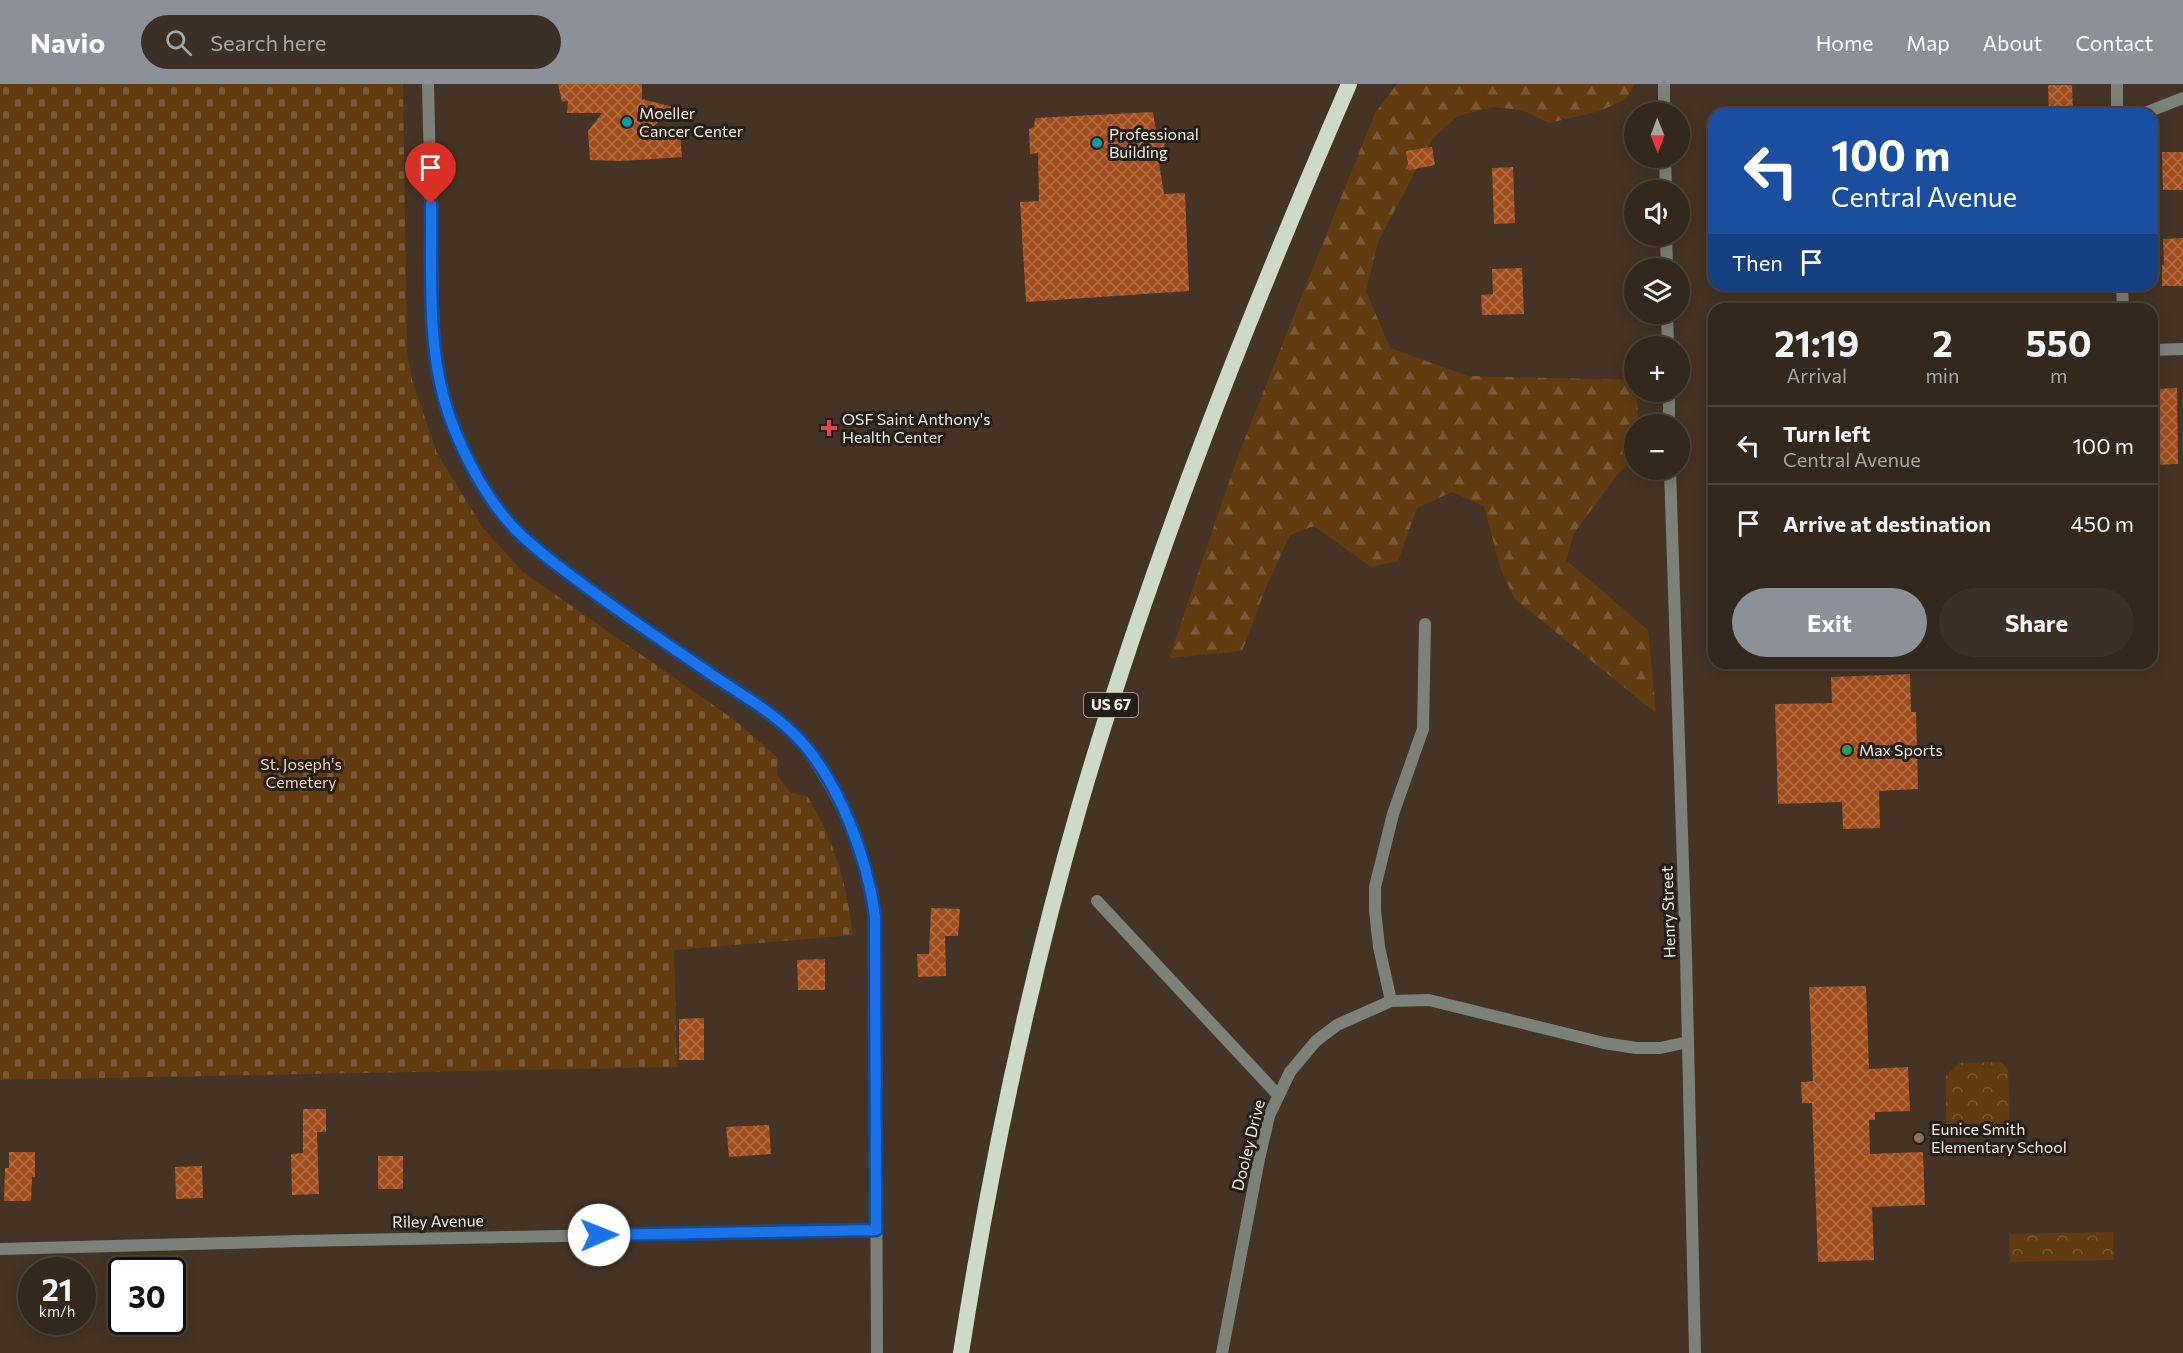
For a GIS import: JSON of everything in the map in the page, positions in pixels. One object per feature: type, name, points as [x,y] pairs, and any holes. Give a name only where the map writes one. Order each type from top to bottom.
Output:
[{"type":"highway","name":"US 67","points":[[961,1353],[984,1213],[1020,1040],[1042,947],[1098,746],[1148,595],[1226,382],[1301,194],[1349,84]]},
{"type":"street","points":[[428,84],[434,348],[438,375],[449,415],[463,450],[492,498],[514,527],[535,548],[600,598],[771,715],[799,740],[836,795],[860,848],[867,871],[875,916],[877,1353]]},
{"type":"street","points":[[1664,84],[1664,102]]},
{"type":"street","points":[[2117,84],[2118,108]]},
{"type":"street","points":[[2157,108],[2183,98]]},
{"type":"street","points":[[2158,350],[2183,349]]},
{"type":"street","name":"Henry Street","points":[[1671,480],[1695,1353]]},
{"type":"street","points":[[1391,1001],[1378,946],[1376,887],[1393,814],[1423,729],[1425,624]]},
{"type":"street","points":[[1096,901],[1278,1095]]},
{"type":"street","name":"Dooley Drive","points":[[1222,1353],[1269,1116],[1290,1072],[1316,1041],[1337,1025],[1391,1001],[1429,1000],[1604,1043],[1636,1048],[1660,1048],[1688,1042]]},
{"type":"street","name":"Riley Avenue","points":[[0,1249],[299,1240],[876,1230]]},
{"type":"green space","name":"St. Joseph's Cemetery","points":[[0,84],[403,84],[407,351],[412,380],[437,453],[483,528],[523,572],[736,721],[778,758],[777,775],[791,793],[807,796],[825,829],[843,881],[853,935],[674,950],[677,1067],[0,1080]]},
{"type":"green space","points":[[1397,84],[1635,84],[1626,99],[1600,111],[1549,123],[1522,110],[1493,107],[1458,116],[1433,138],[1378,242],[1366,291],[1390,348],[1468,376],[1624,380],[1624,402],[1637,402],[1638,414],[1624,414],[1624,468],[1574,533],[1566,560],[1648,630],[1656,713],[1515,599],[1501,570],[1484,506],[1452,492],[1417,508],[1398,561],[1371,567],[1314,526],[1290,535],[1267,585],[1242,651],[1169,658],[1239,453],[1375,113]]},
{"type":"green space","points":[[2001,1062],[2008,1070],[2010,1135],[1946,1135],[1946,1076],[1959,1063]]},
{"type":"green space","points":[[2113,1232],[2114,1260],[2010,1262],[2009,1234]]},
{"type":"building","name":"Moeller Cancer Center","points":[[558,84],[642,84],[642,99],[673,107],[645,135],[680,132],[682,157],[622,161],[590,160],[588,131],[602,113],[567,113],[568,101],[562,102]]},
{"type":"building","points":[[2048,85],[2072,85],[2073,108],[2049,108]]},
{"type":"building","points":[[1153,112],[1156,131],[1165,137],[1164,150],[1157,150],[1164,194],[1185,193],[1189,291],[1026,302],[1020,202],[1039,201],[1038,153],[1030,154],[1029,129],[1034,127],[1035,118]]},
{"type":"building","points":[[1432,147],[1435,165],[1409,170],[1406,151]]},
{"type":"building","points":[[2162,152],[2183,152],[2183,190],[2163,190]]},
{"type":"building","points":[[1513,167],[1515,223],[1494,224],[1492,168]]},
{"type":"building","points":[[2183,238],[2183,286],[2162,286],[2163,239]]},
{"type":"building","points":[[1522,268],[1524,314],[1482,315],[1481,295],[1493,294],[1492,269]]},
{"type":"building","points":[[2177,388],[2178,464],[2158,465],[2158,389]]},
{"type":"building","name":"Max Sports","points":[[1910,674],[1911,712],[1916,712],[1918,789],[1879,791],[1880,828],[1843,829],[1842,802],[1778,804],[1775,704],[1832,703],[1831,677]]},
{"type":"building","points":[[931,908],[960,909],[958,936],[945,936],[946,976],[918,977],[917,954],[929,954]]},
{"type":"building","points":[[825,959],[825,990],[798,990],[797,960]]},
{"type":"building","points":[[1866,986],[1869,1069],[1908,1067],[1910,1111],[1875,1112],[1875,1120],[1869,1120],[1870,1154],[1923,1152],[1925,1205],[1872,1207],[1874,1260],[1818,1262],[1812,1103],[1802,1103],[1801,1082],[1813,1081],[1809,987]]},
{"type":"building","points":[[704,1018],[704,1060],[679,1060],[679,1019]]},
{"type":"building","points":[[303,1109],[326,1109],[326,1132],[317,1132],[319,1194],[292,1195],[291,1154],[303,1153]]},
{"type":"building","points":[[769,1125],[771,1154],[729,1157],[726,1127]]},
{"type":"building","points":[[9,1152],[35,1152],[35,1177],[32,1177],[31,1201],[4,1201],[5,1168],[9,1168]]},
{"type":"building","points":[[378,1156],[403,1156],[403,1189],[378,1189]]},
{"type":"building","points":[[202,1166],[203,1198],[176,1199],[175,1167]]},
{"type":"place","name":"Moeller Cancer Center","points":[[627,122]]},
{"type":"place","name":"Professional Building","points":[[1097,143]]},
{"type":"place","name":"OSF Saint Anthony's Health Center","points":[[829,428]]},
{"type":"place","name":"Max Sports","points":[[1847,750]]},
{"type":"place","name":"Eunice Smith Elementary School","points":[[1919,1138]]},
{"type":"route","points":[[431,204],[434,348],[438,375],[449,415],[463,450],[492,498],[514,527],[535,548],[600,598],[771,715],[799,740],[817,764],[848,819],[860,848],[871,890],[875,916],[876,1230],[599,1235]]}]
